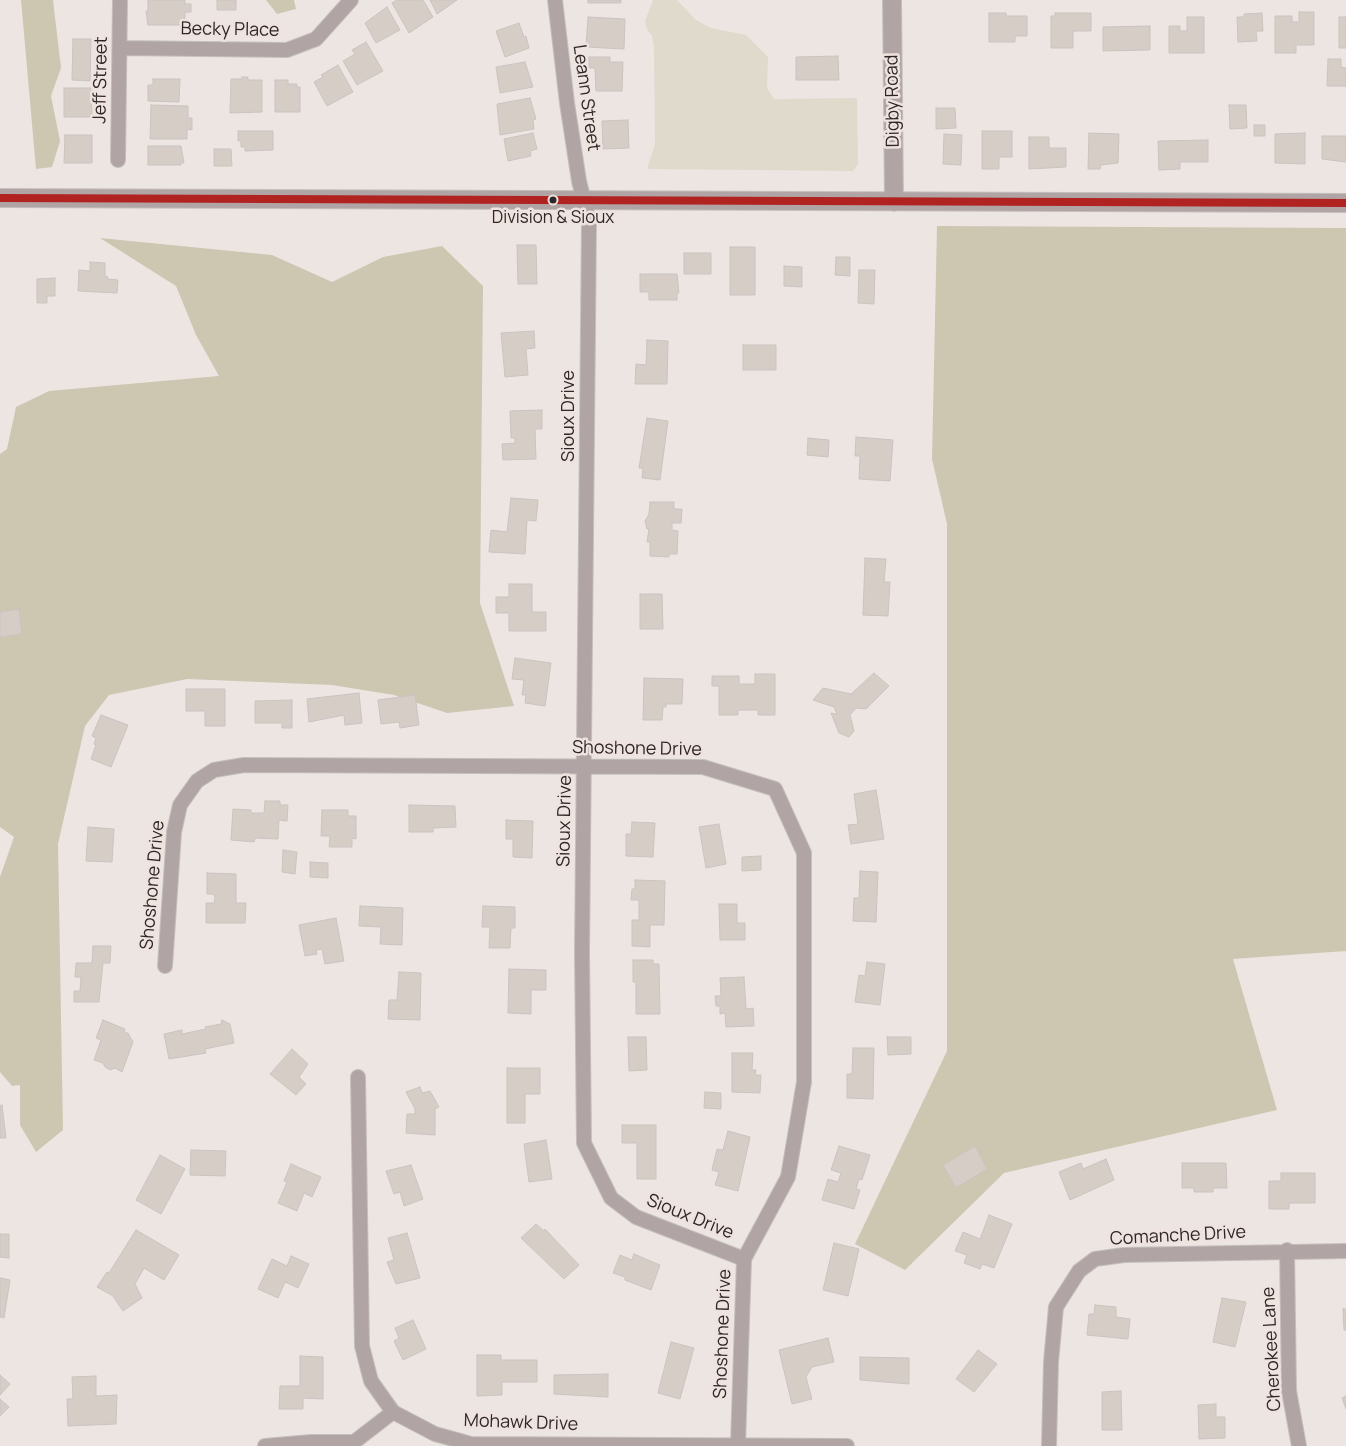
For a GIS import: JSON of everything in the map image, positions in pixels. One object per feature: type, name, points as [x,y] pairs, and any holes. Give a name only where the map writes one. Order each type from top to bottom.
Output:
[{"type":"street","name":"Jeff Street","points":[[118,160],[120,0]]},
{"type":"street","name":"Becky Place","points":[[120,48],[287,50],[316,39],[351,0]]},
{"type":"street","name":"Leann Street","points":[[554,0],[566,103],[584,201]]},
{"type":"street","name":"Digby Road","points":[[892,0],[894,202]]},
{"type":"street","points":[[0,198],[1346,203]]},
{"type":"street","name":"Sioux Drive","points":[[584,201],[590,221],[582,952],[584,1143],[611,1198],[636,1217],[744,1259]]},
{"type":"street","name":"Shoshone Drive","points":[[165,966],[174,832],[180,805],[197,781],[214,770],[244,765],[703,767],[775,789],[804,853],[804,1082],[788,1177],[744,1259],[738,1445]]},
{"type":"street","name":"Mohawk Drive","points":[[358,1077],[362,1346],[371,1382],[393,1412],[435,1434],[471,1444],[847,1446]]},
{"type":"street","name":"Comanche Drive","points":[[1049,1446],[1050,1362],[1056,1307],[1079,1271],[1094,1259],[1124,1255],[1287,1250],[1346,1251]]},
{"type":"street","name":"Cherokee Lane","points":[[1287,1250],[1289,1391],[1299,1446]]},
{"type":"street","points":[[264,1446],[311,1442],[354,1442],[393,1412]]},
{"type":"shaded area","points":[[21,0],[53,0],[61,68],[51,96],[60,141],[52,167],[36,169]]},
{"type":"shaded area","points":[[266,0],[294,0],[296,9],[277,14]]},
{"type":"shaded area","points":[[653,0],[677,0],[696,20],[711,28],[746,35],[768,57],[767,88],[774,99],[857,98],[858,164],[853,171],[647,169],[655,144],[654,46],[652,36],[647,29],[645,21]]},
{"type":"shaded area","points":[[937,226],[1346,228],[1346,951],[1233,959],[1277,1110],[1004,1173],[905,1270],[855,1244],[947,1051],[947,524],[932,459]]},
{"type":"shaded area","points":[[100,238],[272,255],[332,282],[383,257],[442,246],[483,286],[480,603],[514,706],[447,713],[394,695],[332,685],[187,679],[109,695],[85,726],[58,844],[63,1130],[36,1152],[20,1125],[20,1085],[12,1086],[0,1072],[0,877],[14,837],[0,827],[0,454],[7,449],[16,407],[49,391],[219,376],[196,335],[176,286]]},
{"type":"building","points":[[148,0],[185,0],[185,4],[191,4],[191,12],[185,12],[185,25],[148,25],[146,11],[148,11]]},
{"type":"building","points":[[217,0],[236,0],[236,10],[217,10]]},
{"type":"building","points":[[397,0],[423,0],[433,17],[409,33],[392,3]]},
{"type":"building","points":[[430,0],[457,0],[437,14]]},
{"type":"building","points":[[588,0],[621,0],[621,3],[588,3]]},
{"type":"building","points":[[387,7],[400,30],[376,43],[365,23]]},
{"type":"building","points":[[1299,12],[1314,12],[1314,45],[1296,45],[1296,53],[1275,53],[1275,16],[1292,16],[1292,22],[1299,22]]},
{"type":"building","points":[[989,13],[1006,13],[1006,16],[1027,16],[1027,36],[1015,36],[1015,42],[989,42]]},
{"type":"building","points":[[1055,13],[1091,13],[1091,31],[1073,31],[1073,48],[1051,48],[1051,16],[1055,16]]},
{"type":"building","points":[[1262,13],[1263,31],[1256,31],[1257,41],[1238,42],[1237,17],[1244,17],[1244,14]]},
{"type":"building","points":[[588,17],[625,19],[624,49],[586,47]]},
{"type":"building","points":[[1187,17],[1204,17],[1204,53],[1169,53],[1169,26],[1180,26],[1180,31],[1187,31]]},
{"type":"building","points":[[1339,17],[1346,17],[1346,48],[1339,48]]},
{"type":"building","points":[[519,23],[524,37],[526,36],[529,48],[505,57],[496,31]]},
{"type":"building","points":[[1150,26],[1150,50],[1103,51],[1103,27]]},
{"type":"building","points":[[73,39],[91,39],[90,81],[72,80]]},
{"type":"building","points":[[366,42],[383,71],[357,85],[343,61],[355,54],[352,50]]},
{"type":"building","points":[[838,56],[839,80],[796,80],[796,57]]},
{"type":"building","points":[[589,57],[610,57],[610,62],[623,62],[622,91],[596,91],[595,68],[589,68]]},
{"type":"building","points":[[1328,59],[1341,59],[1341,67],[1346,68],[1346,86],[1327,86]]},
{"type":"building","points":[[525,62],[533,87],[500,93],[496,67]]},
{"type":"building","points":[[338,65],[353,92],[327,106],[314,82],[323,77],[321,75]]},
{"type":"building","points":[[242,77],[248,77],[248,80],[262,80],[262,112],[230,113],[231,79],[242,79]]},
{"type":"building","points":[[153,79],[180,79],[179,102],[148,101],[148,85],[153,85]]},
{"type":"building","points":[[275,80],[288,80],[288,84],[297,84],[297,87],[300,87],[300,112],[275,112]]},
{"type":"building","points":[[64,88],[91,88],[92,117],[64,117]]},
{"type":"building","points":[[530,98],[536,119],[533,120],[534,129],[500,135],[497,104]]},
{"type":"building","points":[[151,105],[188,106],[188,118],[192,118],[192,130],[187,129],[187,139],[150,139]]},
{"type":"building","points":[[1229,105],[1246,105],[1247,128],[1230,129]]},
{"type":"building","points":[[936,108],[955,108],[956,128],[936,129]]},
{"type":"building","points":[[628,120],[629,148],[603,149],[602,121]]},
{"type":"building","points":[[1254,125],[1265,125],[1265,136],[1254,136]]},
{"type":"building","points":[[238,131],[273,131],[273,150],[245,151],[245,147],[241,147],[241,141],[238,141]]},
{"type":"building","points":[[982,131],[1012,131],[1012,157],[999,157],[999,169],[982,169]]},
{"type":"building","points":[[533,133],[537,149],[530,151],[531,156],[508,161],[504,139]]},
{"type":"building","points":[[1089,133],[1119,134],[1118,163],[1101,165],[1100,169],[1088,169]]},
{"type":"building","points":[[1305,133],[1305,164],[1275,163],[1275,134]]},
{"type":"building","points":[[944,134],[962,135],[961,165],[943,164]]},
{"type":"building","points":[[65,135],[92,135],[92,163],[64,163]]},
{"type":"building","points":[[1322,136],[1346,136],[1346,162],[1322,159]]},
{"type":"building","points":[[1029,137],[1049,137],[1049,148],[1066,148],[1066,167],[1029,169]]},
{"type":"building","points":[[1208,140],[1208,162],[1180,162],[1180,169],[1159,170],[1158,141]]},
{"type":"building","points":[[148,146],[181,146],[184,163],[181,163],[181,165],[148,165]]},
{"type":"building","points":[[214,149],[231,149],[232,166],[214,166]]},
{"type":"building","points":[[517,245],[536,245],[537,284],[518,284]]},
{"type":"building","points":[[730,247],[755,247],[755,295],[730,295]]},
{"type":"building","points":[[684,253],[711,253],[711,274],[684,274]]},
{"type":"building","points":[[836,257],[850,257],[850,276],[835,275]]},
{"type":"building","points":[[90,262],[105,263],[105,276],[108,277],[107,279],[118,280],[117,293],[78,291],[79,270],[90,271]]},
{"type":"building","points":[[784,266],[802,267],[802,287],[784,286]]},
{"type":"building","points":[[859,270],[875,270],[874,304],[858,303]]},
{"type":"building","points":[[640,274],[677,274],[679,293],[677,293],[677,300],[649,300],[649,292],[640,292]]},
{"type":"building","points":[[55,278],[55,296],[47,296],[47,303],[37,303],[37,279]]},
{"type":"building","points":[[534,331],[535,348],[526,349],[528,375],[505,377],[501,333]]},
{"type":"building","points":[[647,340],[668,341],[667,384],[635,384],[636,364],[646,365]]},
{"type":"building","points":[[743,345],[776,345],[776,370],[743,370]]},
{"type":"building","points":[[542,410],[542,429],[535,429],[536,459],[503,460],[502,444],[515,443],[515,438],[511,438],[510,411]]},
{"type":"building","points":[[647,418],[668,421],[660,480],[642,478],[643,468],[639,468]]},
{"type":"building","points":[[856,437],[893,440],[890,481],[859,479],[860,456],[855,456]]},
{"type":"building","points":[[808,438],[829,440],[828,457],[807,455]]},
{"type":"building","points":[[511,498],[538,500],[536,521],[527,520],[525,554],[489,552],[491,530],[507,532]]},
{"type":"building","points":[[650,502],[674,502],[674,509],[682,509],[681,523],[672,523],[672,530],[678,531],[677,554],[669,554],[669,557],[650,556],[650,542],[647,542],[649,529],[647,529],[645,521],[649,514]]},
{"type":"building","points":[[865,558],[886,559],[884,582],[890,582],[888,616],[863,615]]},
{"type":"building","points":[[509,584],[532,584],[532,612],[546,612],[546,631],[509,631],[509,613],[496,613],[496,597],[509,597]]},
{"type":"building","points":[[640,594],[662,594],[663,629],[640,629]]},
{"type":"building","points":[[19,609],[22,634],[0,637],[0,612]]},
{"type":"building","points":[[515,658],[551,663],[545,706],[525,703],[526,695],[522,695],[524,680],[512,679]]},
{"type":"building","points":[[874,673],[889,686],[866,709],[856,708],[850,715],[854,731],[849,737],[839,733],[831,713],[837,714],[834,707],[813,700],[823,688],[851,694]]},
{"type":"building","points":[[755,674],[775,674],[775,715],[758,715],[758,710],[738,710],[738,715],[719,715],[719,686],[712,686],[712,676],[739,676],[739,684],[755,684]]},
{"type":"building","points":[[644,678],[683,679],[682,704],[666,704],[666,707],[663,707],[662,720],[643,720]]},
{"type":"building","points":[[186,689],[225,689],[225,726],[205,726],[205,711],[186,711]]},
{"type":"building","points":[[359,693],[362,723],[345,725],[344,715],[309,722],[307,699]]},
{"type":"building","points":[[415,695],[419,725],[400,728],[399,722],[381,724],[378,700]]},
{"type":"building","points":[[292,700],[292,728],[282,728],[282,723],[255,723],[255,701]]},
{"type":"building","points":[[101,715],[128,725],[111,767],[91,759],[96,745],[94,744],[96,738],[92,736]]},
{"type":"building","points":[[876,790],[884,839],[851,844],[848,825],[858,824],[854,794]]},
{"type":"building","points":[[265,801],[280,801],[280,805],[288,805],[287,821],[279,820],[278,839],[255,838],[254,842],[231,840],[233,809],[251,810],[251,813],[264,813]]},
{"type":"building","points":[[409,805],[455,806],[456,827],[433,828],[433,832],[409,832]]},
{"type":"building","points":[[322,810],[348,810],[348,816],[356,816],[356,839],[352,838],[352,847],[329,847],[330,836],[321,836]]},
{"type":"building","points":[[506,820],[533,821],[532,858],[513,857],[513,839],[506,839]]},
{"type":"building","points":[[632,822],[655,823],[653,857],[626,856],[626,834],[631,834]]},
{"type":"building","points":[[719,824],[726,864],[706,868],[699,827]]},
{"type":"building","points":[[88,827],[114,829],[112,862],[86,861]]},
{"type":"building","points":[[283,850],[297,852],[295,874],[282,872]]},
{"type":"building","points":[[761,856],[761,870],[742,871],[742,857]]},
{"type":"building","points":[[310,862],[328,863],[328,878],[310,877]]},
{"type":"building","points":[[860,871],[878,872],[876,922],[853,921],[854,898],[859,898]]},
{"type":"building","points":[[207,873],[236,874],[236,903],[246,903],[245,923],[206,923],[206,903],[214,903],[215,897],[213,894],[207,894]]},
{"type":"building","points":[[635,880],[665,881],[664,925],[650,925],[650,947],[632,946],[632,920],[639,920],[639,900],[631,900],[632,889],[635,889]]},
{"type":"building","points":[[719,904],[737,904],[737,923],[745,923],[745,940],[720,940]]},
{"type":"building","points":[[360,906],[403,908],[402,945],[380,944],[381,927],[359,926]]},
{"type":"building","points":[[483,906],[515,907],[515,928],[511,928],[510,948],[489,948],[490,927],[482,927]]},
{"type":"building","points":[[336,918],[344,961],[325,964],[322,949],[316,950],[317,954],[305,956],[299,925]]},
{"type":"building","points":[[93,946],[111,946],[110,963],[103,963],[99,1002],[74,1002],[74,991],[80,991],[81,977],[75,977],[76,963],[92,963]]},
{"type":"building","points":[[633,960],[653,960],[653,964],[659,964],[660,1014],[636,1014],[636,982],[633,982]]},
{"type":"building","points":[[867,962],[885,964],[880,1005],[855,1002],[859,975],[865,976]]},
{"type":"building","points":[[509,969],[546,970],[546,990],[531,990],[531,1014],[508,1013]]},
{"type":"building","points":[[399,972],[421,973],[420,1020],[388,1019],[389,1000],[397,1000]]},
{"type":"building","points":[[744,977],[746,1009],[753,1008],[754,1026],[726,1027],[725,1013],[720,1014],[720,1006],[716,1006],[715,996],[721,996],[720,978]]},
{"type":"building","points":[[103,1020],[125,1029],[124,1033],[128,1033],[133,1042],[122,1072],[115,1068],[110,1070],[103,1063],[94,1060],[101,1040],[96,1038]]},
{"type":"building","points":[[222,1020],[230,1024],[234,1043],[205,1049],[206,1053],[169,1059],[164,1034],[182,1030],[182,1034],[206,1029],[205,1027],[221,1024]]},
{"type":"building","points":[[628,1037],[646,1037],[647,1070],[629,1071]]},
{"type":"building","points":[[887,1037],[911,1037],[911,1054],[888,1055]]},
{"type":"building","points":[[853,1048],[874,1048],[873,1099],[847,1098],[847,1074],[852,1074]]},
{"type":"building","points":[[292,1049],[308,1064],[299,1077],[306,1084],[296,1095],[270,1074]]},
{"type":"building","points":[[732,1053],[753,1053],[752,1070],[756,1070],[755,1075],[761,1075],[760,1093],[732,1092]]},
{"type":"building","points":[[507,1068],[540,1068],[540,1094],[525,1094],[525,1123],[507,1123]]},
{"type":"building","points":[[420,1087],[422,1093],[430,1091],[439,1107],[435,1109],[435,1135],[406,1133],[407,1114],[415,1114],[415,1109],[406,1092]]},
{"type":"building","points":[[705,1092],[721,1093],[721,1109],[704,1108]]},
{"type":"building","points":[[2,1105],[6,1138],[0,1138],[0,1106]]},
{"type":"building","points":[[622,1125],[656,1125],[656,1179],[637,1179],[637,1143],[622,1143]]},
{"type":"building","points":[[728,1131],[750,1137],[738,1191],[715,1185],[719,1172],[712,1170],[717,1149],[723,1150]]},
{"type":"building","points":[[546,1140],[552,1179],[529,1182],[524,1144]]},
{"type":"building","points":[[839,1146],[870,1155],[862,1180],[859,1179],[856,1189],[860,1190],[854,1209],[822,1200],[828,1179],[838,1182],[841,1173],[831,1170]]},
{"type":"building","points":[[975,1146],[987,1169],[956,1188],[943,1165]]},
{"type":"building","points":[[191,1150],[226,1151],[225,1176],[190,1175]]},
{"type":"building","points":[[160,1155],[185,1169],[161,1214],[136,1200]]},
{"type":"building","points":[[1106,1159],[1114,1180],[1070,1200],[1059,1172],[1081,1163],[1083,1169]]},
{"type":"building","points":[[1182,1163],[1226,1163],[1227,1188],[1213,1188],[1213,1192],[1194,1192],[1194,1188],[1182,1188]]},
{"type":"building","points":[[291,1164],[321,1177],[312,1197],[304,1193],[297,1211],[278,1203],[287,1182],[284,1181]]},
{"type":"building","points":[[411,1165],[423,1199],[404,1206],[400,1192],[394,1194],[386,1171]]},
{"type":"building","points":[[1281,1173],[1315,1173],[1315,1203],[1289,1203],[1289,1209],[1269,1209],[1269,1181],[1281,1181]]},
{"type":"building","points":[[989,1215],[1012,1224],[994,1268],[982,1264],[980,1269],[964,1263],[967,1255],[955,1251],[963,1232],[980,1239]]},
{"type":"building","points":[[536,1224],[544,1231],[545,1229],[579,1265],[564,1279],[521,1238]]},
{"type":"building","points":[[136,1230],[179,1255],[164,1280],[144,1268],[135,1284],[142,1298],[123,1311],[113,1296],[97,1287],[107,1272],[109,1273]]},
{"type":"building","points":[[407,1233],[420,1278],[396,1284],[387,1262],[394,1260],[388,1238]]},
{"type":"building","points":[[0,1234],[9,1234],[9,1258],[0,1257]]},
{"type":"building","points":[[834,1243],[859,1249],[848,1296],[823,1290]]},
{"type":"building","points":[[634,1254],[660,1265],[651,1290],[613,1273],[620,1255],[632,1260]]},
{"type":"building","points":[[291,1256],[309,1264],[298,1288],[285,1282],[278,1298],[258,1289],[272,1259],[287,1266]]},
{"type":"building","points":[[0,1278],[10,1280],[4,1318],[0,1317]]},
{"type":"building","points":[[1222,1298],[1246,1302],[1235,1347],[1213,1342]]},
{"type":"building","points":[[1095,1305],[1116,1307],[1116,1317],[1130,1319],[1128,1339],[1087,1335],[1089,1314],[1094,1314]]},
{"type":"building","points":[[1343,1309],[1346,1309],[1346,1330],[1344,1330]]},
{"type":"building","points":[[413,1320],[426,1349],[403,1360],[394,1341],[399,1338],[395,1328]]},
{"type":"building","points":[[828,1338],[834,1362],[812,1367],[806,1377],[812,1399],[792,1404],[779,1350]]},
{"type":"building","points":[[671,1342],[694,1348],[680,1399],[658,1393]]},
{"type":"building","points":[[978,1350],[997,1364],[974,1392],[956,1379]]},
{"type":"building","points":[[477,1355],[501,1355],[501,1360],[537,1360],[537,1382],[502,1382],[502,1395],[477,1396]]},
{"type":"building","points":[[300,1356],[323,1357],[323,1399],[303,1398],[303,1409],[279,1409],[280,1386],[300,1386]]},
{"type":"building","points":[[860,1357],[909,1358],[909,1384],[860,1380]]},
{"type":"building","points":[[608,1374],[608,1397],[554,1394],[554,1375]]},
{"type":"building","points":[[0,1375],[10,1384],[0,1395]]},
{"type":"building","points":[[96,1376],[96,1396],[117,1395],[116,1424],[68,1426],[67,1399],[73,1399],[72,1377]]},
{"type":"building","points":[[1121,1391],[1122,1430],[1102,1430],[1102,1392]]},
{"type":"building","points":[[1346,1396],[1346,1409],[1342,1398]]},
{"type":"building","points":[[0,1399],[9,1407],[0,1416]]},
{"type":"building","points":[[1216,1404],[1216,1417],[1225,1417],[1225,1438],[1199,1439],[1198,1405]]},
{"type":"transit line","points":[[0,198],[1346,203]]},
{"type":"place","name":"Division & Sioux","points":[[553,200]]}]
